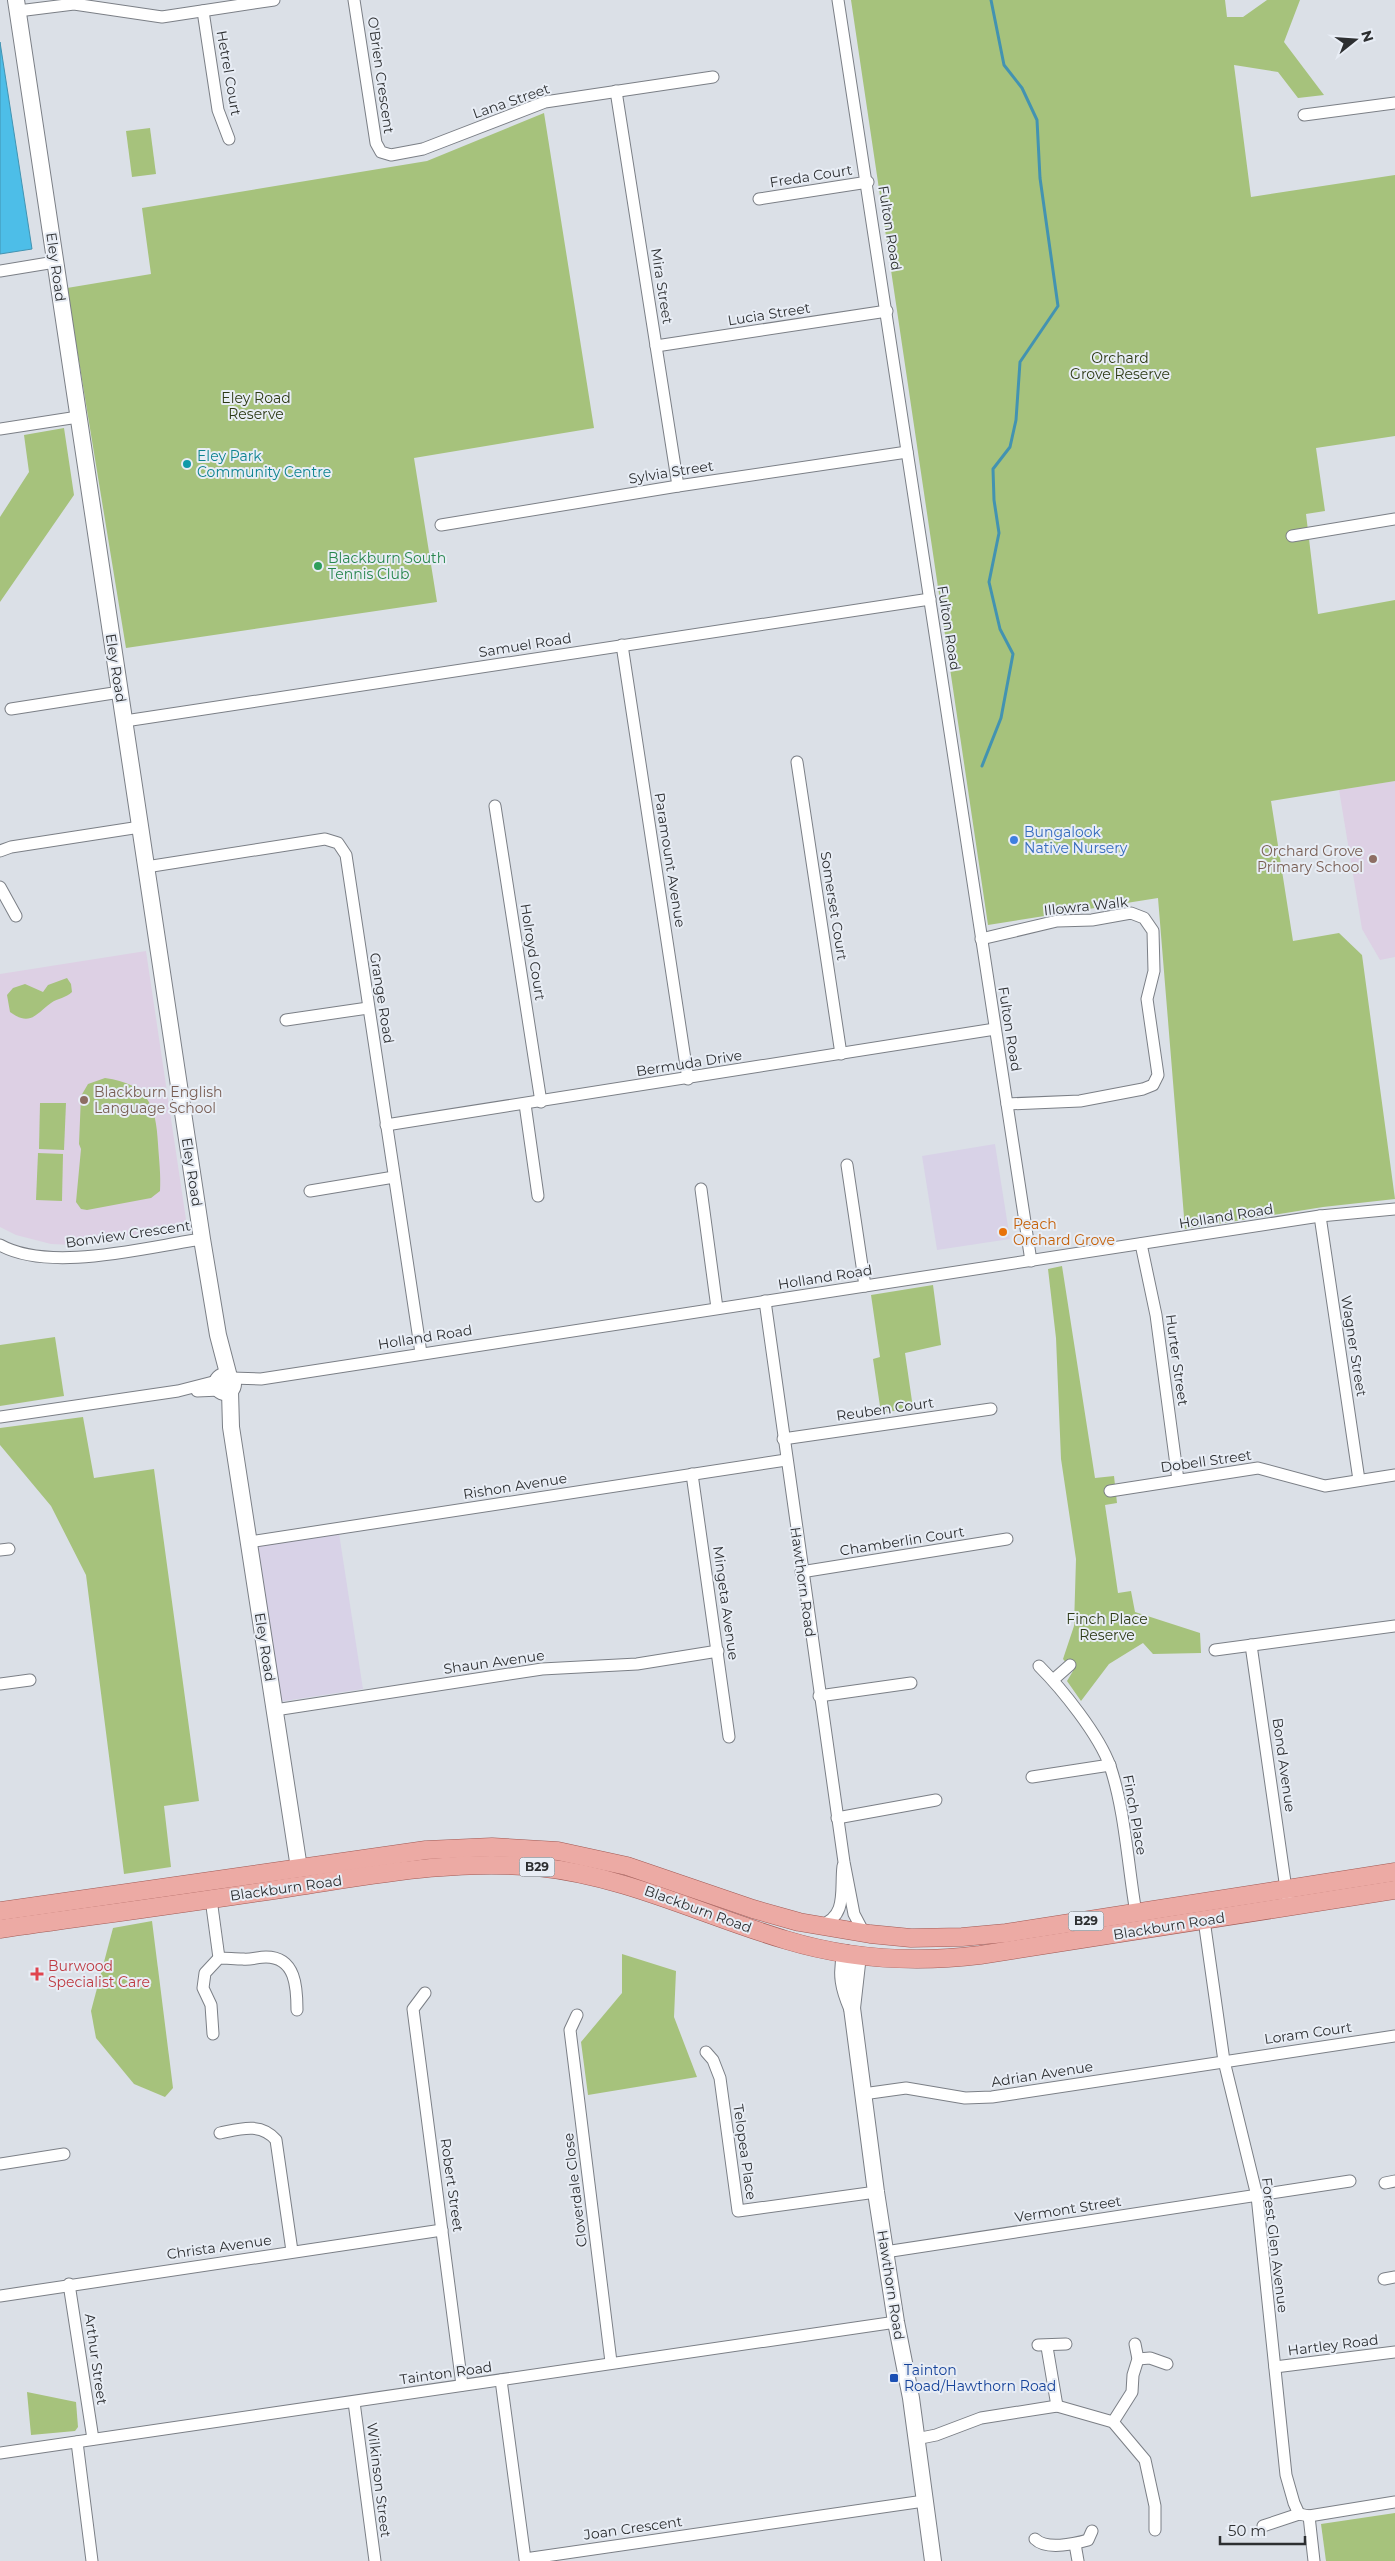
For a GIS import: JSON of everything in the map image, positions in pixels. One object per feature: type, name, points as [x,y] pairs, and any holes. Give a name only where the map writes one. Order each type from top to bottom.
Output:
[{"type":"main road","name":"Eley Road","points":[[17,6],[202,1239],[299,1868]]},
{"type":"main road","name":"Blackburn Road","points":[[0,1911],[458,1847],[526,1848],[558,1851],[627,1866],[779,1917],[816,1926],[911,1938],[985,1935],[1136,1913],[1395,1890]]},
{"type":"main road","name":"Blackburn Road","points":[[0,1929],[451,1866],[484,1865],[537,1867],[614,1880],[785,1940],[852,1952],[916,1959],[964,1957],[1204,1920],[1395,1872]]},
{"type":"main road","points":[[299,1868],[302,1886]]},
{"type":"main road","points":[[720,1898],[772,1921],[840,1941],[852,1952],[867,1933]]},
{"type":"main road","name":"Hawthorn Road","points":[[852,1952],[852,2008],[876,2192],[916,2439],[933,2561]]},
{"type":"street","points":[[17,6],[74,4],[162,17],[274,0]]},
{"type":"street","name":"O'Brien Crescent","points":[[354,0],[376,143],[382,152]]},
{"type":"street","name":"Fulton Road","points":[[838,0],[868,182],[907,452],[1031,1261]]},
{"type":"street","name":"Hetrel Court","points":[[203,11],[218,110],[228,138]]},
{"type":"street","name":"Lana Street","points":[[382,152],[391,155],[423,149],[545,102],[713,76]]},
{"type":"street","name":"Mira Street","points":[[616,91],[678,486]]},
{"type":"street","points":[[1304,115],[1395,104]]},
{"type":"street","name":"Freda Court","points":[[759,199],[868,182]]},
{"type":"street","points":[[0,271],[55,262]]},
{"type":"street","name":"Lucia Street","points":[[656,346],[887,311]]},
{"type":"street","points":[[0,429],[78,417]]},
{"type":"street","name":"Sylvia Street","points":[[441,525],[678,486],[907,452]]},
{"type":"street","points":[[1292,536],[1395,519]]},
{"type":"street","name":"Samuel Road","points":[[125,722],[930,599]]},
{"type":"street","name":"Paramount Avenue","points":[[622,646],[688,1079]]},
{"type":"street","points":[[11,709],[120,692]]},
{"type":"street","name":"Somerset Court","points":[[797,762],[841,1054]]},
{"type":"street","name":"Holroyd Court","points":[[495,806],[541,1102]]},
{"type":"street","points":[[0,851],[11,847],[140,827]]},
{"type":"street","name":"Grange Road","points":[[146,867],[325,839],[338,843],[346,855],[421,1353]]},
{"type":"street","points":[[0,887],[16,916]]},
{"type":"street","name":"Illowra Walk","points":[[981,939],[1057,921],[1092,920],[1131,913],[1144,918],[1153,931],[1154,972],[1146,999],[1158,1074],[1153,1085],[1144,1089],[1080,1101],[1007,1104]]},
{"type":"street","points":[[286,1020],[368,1008]]},
{"type":"street","name":"Bermuda Drive","points":[[386,1125],[688,1079],[995,1029]]},
{"type":"street","points":[[525,1104],[538,1196]]},
{"type":"street","points":[[847,1165],[865,1286]]},
{"type":"street","points":[[310,1191],[394,1177]]},
{"type":"street","points":[[700,1189],[717,1308]]},
{"type":"street","name":"Holland Road","points":[[0,1417],[225,1385],[421,1353],[1320,1216],[1395,1209]]},
{"type":"street","name":"Wagner Street","points":[[1320,1216],[1360,1480]]},
{"type":"street","name":"Bonview Crescent","points":[[0,1245],[12,1251],[48,1258],[80,1257],[202,1239]]},
{"type":"street","name":"Hurter Street","points":[[1141,1244],[1156,1315],[1178,1480]]},
{"type":"street","name":"Hawthorn Road","points":[[765,1301],[801,1572],[844,1862],[854,1914],[867,1933]]},
{"type":"street","name":"Reuben Court","points":[[783,1439],[992,1409]]},
{"type":"street","name":"Rishon Avenue","points":[[249,1542],[786,1460]]},
{"type":"street","name":"Dobell Street","points":[[1110,1491],[1258,1468],[1325,1486],[1395,1475]]},
{"type":"street","name":"Mingeta Avenue","points":[[692,1474],[729,1737]]},
{"type":"street","name":"Chamberlin Court","points":[[801,1572],[1007,1539]]},
{"type":"street","points":[[1215,1650],[1395,1626]]},
{"type":"street","name":"Bond Avenue","points":[[1251,1645],[1288,1898]]},
{"type":"street","name":"Shaun Avenue","points":[[275,1710],[542,1669],[636,1664],[718,1651]]},
{"type":"street","points":[[1053,1680],[1070,1665]]},
{"type":"street","name":"Finch Place","points":[[1039,1666],[1053,1680],[1102,1750],[1110,1765],[1136,1913]]},
{"type":"street","points":[[0,1684],[30,1680]]},
{"type":"street","points":[[819,1696],[911,1683]]},
{"type":"street","points":[[1032,1777],[1110,1765]]},
{"type":"street","points":[[837,1818],[936,1800]]},
{"type":"street","name":"Hawthorn Road","points":[[816,1926],[832,1920],[841,1908],[840,1886],[844,1862]]},
{"type":"street","points":[[211,1899],[219,1958]]},
{"type":"street","name":"Forest Glen Avenue","points":[[1204,1920],[1224,2061],[1257,2196],[1286,2475],[1294,2503],[1304,2515],[1314,2561]]},
{"type":"street","points":[[219,1958],[244,1960],[267,1957],[282,1960],[292,1971],[297,1993],[297,2010]]},
{"type":"street","points":[[213,2034],[211,2005],[203,1988],[205,1973],[219,1958]]},
{"type":"street","name":"Robert Street","points":[[425,1992],[413,2009],[462,2385]]},
{"type":"street","name":"Cloverdale Close","points":[[577,2015],[570,2030],[611,2362]]},
{"type":"street","name":"Loram Court","points":[[1224,2061],[1395,2036]]},
{"type":"street","name":"Telopea Place","points":[[706,2052],[713,2060],[720,2078],[738,2211],[876,2192]]},
{"type":"street","name":"Adrian Avenue","points":[[863,2094],[906,2088],[976,2099],[1224,2061]]},
{"type":"street","points":[[220,2133],[254,2128],[270,2132],[276,2140],[292,2251]]},
{"type":"street","points":[[0,2164],[64,2154]]},
{"type":"street","name":"Vermont Street","points":[[885,2252],[1257,2196],[1350,2180]]},
{"type":"street","name":"Christa Avenue","points":[[0,2296],[69,2284],[442,2230]]},
{"type":"street","name":"Arthur Street","points":[[69,2284],[93,2439]]},
{"type":"street","name":"Tainton Road","points":[[0,2452],[896,2322]]},
{"type":"street","points":[[1056,2406],[1043,2346],[1066,2344]]},
{"type":"street","points":[[1113,2422],[1132,2392],[1133,2375],[1138,2359],[1135,2344]]},
{"type":"street","name":"Hartley Road","points":[[1275,2367],[1395,2352]]},
{"type":"street","points":[[1138,2359],[1150,2358],[1167,2364]]},
{"type":"street","name":"Joan Crescent","points":[[501,2380],[525,2559],[924,2501]]},
{"type":"street","name":"Wilkinson Street","points":[[354,2402],[375,2560]]},
{"type":"street","points":[[916,2439],[936,2435],[981,2418],[1056,2406],[1113,2422],[1145,2460],[1155,2506],[1155,2530]]},
{"type":"street","points":[[77,2442],[92,2561]]},
{"type":"street","points":[[1263,2526],[1304,2515],[1395,2502]]},
{"type":"street","points":[[1035,2539],[1043,2544],[1075,2544],[1088,2540],[1092,2531]]},
{"type":"street","points":[[1075,2544],[1078,2561]]},
{"type":"street","points":[[362,2561],[375,2560]]},
{"type":"shaded area","name":"Orchard Grove Primary School","points":[[1395,781],[1395,957],[1380,960],[1362,929],[1339,790]]},
{"type":"shaded area","name":"Blackburn English Language School","points":[[146,951],[187,1226],[75,1245],[51,1244],[16,1235],[0,1227],[0,974]]},
{"type":"shaded area","points":[[995,1144],[1010,1239],[937,1250],[922,1156]]},
{"type":"shaded area","points":[[339,1533],[363,1689],[278,1702],[254,1546]]},
{"type":"green space","name":"Orchard Grove Reserve","points":[[851,0],[1225,0],[1227,17],[1243,17],[1267,0],[1300,0],[1284,42],[1324,95],[1298,98],[1278,72],[1234,65],[1251,197],[1395,175],[1395,436],[1316,448],[1325,511],[1306,514],[1318,614],[1395,600],[1395,781],[1271,801],[1293,941],[1339,933],[1362,955],[1395,1199],[1323,1207],[1185,1229],[1158,898],[988,925]]},
{"type":"green space","name":"Eley Road Reserve","points":[[544,113],[594,428],[414,458],[437,602],[126,648],[67,288],[151,274],[142,208],[427,161]]},
{"type":"green space","points":[[150,128],[156,174],[132,177],[126,131]]},
{"type":"green space","points":[[64,428],[74,495],[0,602],[0,517],[29,472],[24,435]]},
{"type":"green space","points":[[67,978],[71,984],[72,992],[51,1003],[37,1015],[28,1019],[10,1012],[7,995],[13,988],[25,984],[43,992],[48,985]]},
{"type":"green space","points":[[105,1078],[131,1085],[140,1091],[152,1108],[157,1130],[160,1191],[151,1198],[87,1210],[81,1209],[76,1202],[81,1149],[79,1144],[81,1096],[88,1084]]},
{"type":"green space","points":[[40,1103],[66,1103],[64,1150],[39,1149]]},
{"type":"green space","points":[[38,1153],[63,1154],[62,1201],[36,1200]]},
{"type":"green space","name":"Finch Place Reserve","points":[[1062,1266],[1095,1478],[1114,1476],[1117,1503],[1105,1505],[1118,1593],[1131,1591],[1135,1612],[1200,1633],[1201,1653],[1153,1654],[1143,1643],[1109,1664],[1081,1701],[1067,1681],[1073,1671],[1063,1659],[1074,1626],[1076,1559],[1061,1459],[1056,1338],[1048,1269]]},
{"type":"green space","points":[[933,1285],[941,1345],[905,1353],[913,1408],[881,1413],[873,1359],[880,1357],[871,1295]]},
{"type":"green space","points":[[55,1337],[64,1396],[0,1406],[0,1345]]},
{"type":"green space","points":[[83,1417],[94,1478],[154,1469],[199,1801],[164,1806],[171,1867],[124,1874],[86,1575],[51,1506],[0,1445],[0,1428]]},
{"type":"green space","points":[[152,1921],[173,2088],[165,2097],[134,2084],[96,2038],[91,2011],[113,1928]]},
{"type":"green space","points":[[622,1954],[676,1971],[674,2017],[697,2077],[588,2095],[581,2042],[622,1993]]},
{"type":"green space","points":[[27,2392],[76,2402],[78,2427],[75,2431],[31,2435]]},
{"type":"green space","points":[[1395,2513],[1395,2561],[1326,2561],[1321,2524]]},
{"type":"water","points":[[0,42],[32,249],[0,254]]},
{"type":"waterway","points":[[982,766],[1001,718],[1013,654],[1000,629],[989,582],[999,533],[994,500],[993,469],[1010,447],[1016,420],[1020,362],[1058,306],[1040,178],[1037,120],[1022,88],[1004,65],[991,0]]},
{"type":"place","name":"Eley Park Community Centre","points":[[187,464]]},
{"type":"place","name":"Blackburn South Tennis Club","points":[[318,566]]},
{"type":"place","name":"Bungalook Native Nursery","points":[[1014,840]]},
{"type":"place","name":"Orchard Grove Primary School","points":[[1373,859]]},
{"type":"place","name":"Blackburn English Language School","points":[[84,1100]]},
{"type":"place","name":"Peach Orchard Grove","points":[[1003,1232]]},
{"type":"place","name":"Burwood Specialist Care","points":[[37,1974]]},
{"type":"place","name":"Tainton Road/Hawthorn Road","points":[[894,2378]]}]
